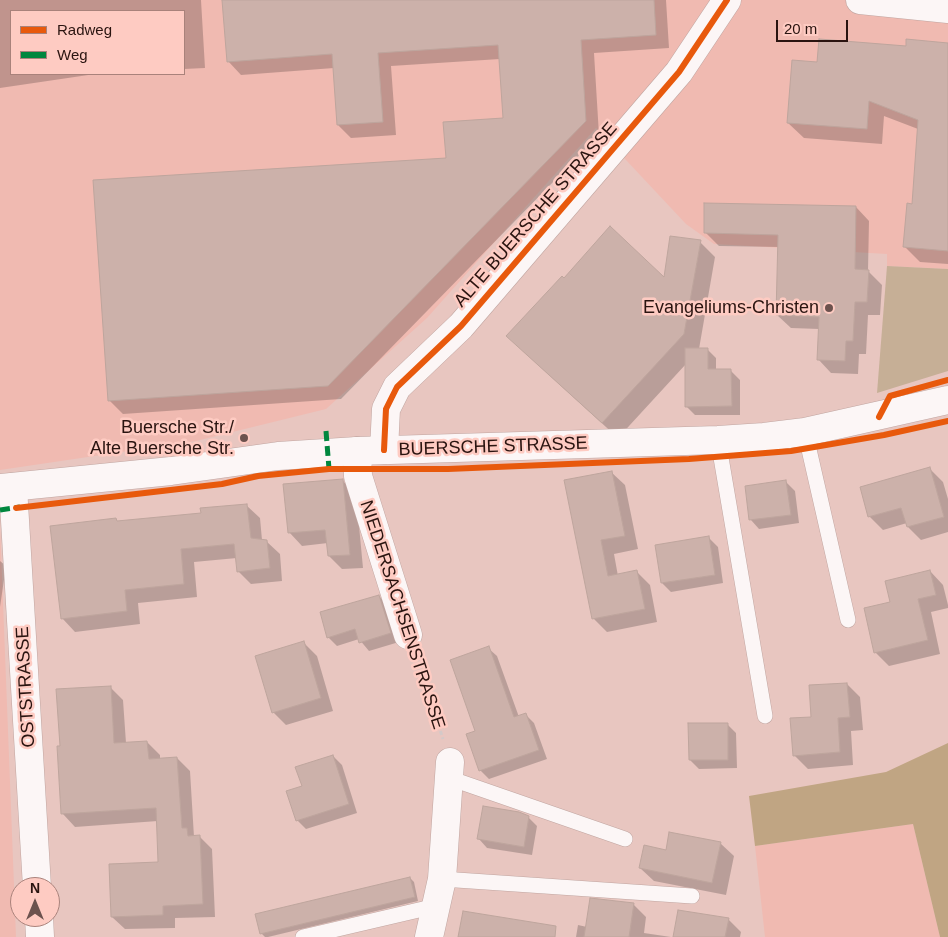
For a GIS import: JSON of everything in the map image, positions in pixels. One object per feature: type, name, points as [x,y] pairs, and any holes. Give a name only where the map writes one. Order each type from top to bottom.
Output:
[{"type":"street","name":"ALTE BUERSCHE STRASSE","points":[[384,450],[386,409],[397,387],[461,326],[666,87],[727,0]]},
{"type":"street","points":[[860,0],[948,9]]},
{"type":"street","name":"BUERSCHE STRASSE","points":[[7,488],[171,471],[278,456],[384,450],[718,440],[805,432],[948,400]]},
{"type":"street","name":"NIEDERSACHSENSTRASSE","points":[[357,451],[358,476],[408,635]]},
{"type":"street","name":"OSTSTRASSE","points":[[7,488],[37,877]]},
{"type":"street","points":[[429,937],[442,879],[450,770]]},
{"type":"lane","points":[[805,432],[848,620]]},
{"type":"lane","points":[[718,440],[765,716]]},
{"type":"lane","points":[[450,770],[625,839]]},
{"type":"lane","points":[[442,879],[692,896]]},
{"type":"lane","points":[[302,937],[436,906]]},
{"type":"shaded area","points":[[0,0],[948,0],[948,269],[887,266],[887,254],[714,244],[686,224],[596,128],[427,318],[326,409],[196,441],[0,470]]},
{"type":"shaded area","points":[[887,266],[948,269],[948,371],[877,393]]},
{"type":"shaded area","points":[[0,525],[14,877],[10,877],[10,927],[16,927],[16,937],[0,937]]},
{"type":"shaded area","points":[[948,743],[948,937],[940,937],[913,824],[755,846],[749,796],[886,772]]},
{"type":"shaded area","points":[[913,824],[940,937],[765,937],[755,846]]},
{"type":"building","points":[[222,0],[654,0],[656,35],[581,40],[586,121],[328,386],[108,401],[93,180],[446,158],[443,122],[503,118],[498,45],[378,53],[383,122],[337,125],[332,54],[227,62]]},
{"type":"building","points":[[819,39],[906,46],[906,39],[948,43],[948,251],[903,247],[907,203],[912,204],[918,120],[869,101],[867,129],[787,123],[792,60],[817,62]]},
{"type":"building","points":[[704,203],[856,206],[855,269],[869,270],[867,302],[855,302],[853,341],[846,341],[845,361],[817,360],[819,317],[776,315],[778,235],[704,233]]},
{"type":"building","points":[[610,226],[664,277],[670,236],[701,240],[684,334],[602,423],[506,336],[562,276],[564,278]]},
{"type":"building","points":[[685,348],[708,348],[708,369],[731,369],[732,406],[685,407]]},
{"type":"building","points":[[930,467],[944,517],[907,527],[901,508],[868,517],[860,487]]},
{"type":"building","points":[[612,471],[625,536],[601,540],[608,576],[637,570],[645,609],[592,619],[564,480]]},
{"type":"building","points":[[343,479],[350,555],[328,556],[325,530],[288,533],[283,484]]},
{"type":"building","points":[[786,480],[791,515],[749,520],[745,486]]},
{"type":"building","points":[[247,504],[251,538],[267,540],[270,568],[237,572],[234,544],[181,549],[184,584],[125,590],[127,611],[61,619],[50,526],[116,518],[117,521],[201,513],[200,508]]},
{"type":"building","points":[[709,536],[715,575],[661,583],[655,545]]},
{"type":"building","points":[[930,570],[936,595],[918,599],[928,640],[874,653],[864,608],[890,602],[885,581]]},
{"type":"building","points":[[379,595],[391,633],[359,643],[355,629],[327,638],[320,612]]},
{"type":"building","points":[[304,641],[321,698],[272,713],[255,656]]},
{"type":"building","points":[[489,646],[514,717],[526,713],[539,750],[479,771],[466,734],[475,731],[450,660]]},
{"type":"building","points":[[847,683],[850,717],[838,718],[840,752],[793,756],[790,718],[811,717],[809,685]]},
{"type":"building","points":[[111,686],[114,743],[147,741],[149,759],[177,757],[182,828],[187,828],[188,836],[200,835],[203,904],[163,906],[163,915],[111,917],[109,864],[158,862],[156,808],[61,814],[57,746],[60,746],[56,689]]},
{"type":"building","points":[[688,723],[728,723],[728,760],[689,760]]},
{"type":"building","points":[[333,755],[349,804],[296,821],[286,791],[302,786],[295,767]]},
{"type":"building","points":[[483,806],[519,812],[529,816],[524,847],[477,839]]},
{"type":"building","points":[[669,832],[721,842],[712,883],[639,868],[644,845],[666,850]]},
{"type":"building","points":[[410,877],[415,897],[260,934],[255,914]]},
{"type":"building","points":[[590,898],[634,903],[629,937],[584,937]]},
{"type":"building","points":[[678,910],[729,918],[725,937],[673,937]]},
{"type":"building","points":[[463,911],[556,926],[555,937],[458,937]]},
{"type":"marked path","points":[[326,431],[329,469]]},
{"type":"marked path","points":[[0,510],[20,507]]},
{"type":"cycle path","points":[[384,450],[386,409],[397,387],[461,326],[679,72],[727,0]]},
{"type":"cycle path","points":[[879,417],[890,396],[948,380]]},
{"type":"cycle path","points":[[16,508],[222,484],[258,476],[329,469],[448,469],[689,459],[791,451],[884,435],[948,421]]},
{"type":"place","name":"Evangeliums-Christen","points":[[829,308]]},
{"type":"place","name":"Buersche Str./ Alte Buersche Str.","points":[[244,438]]}]
